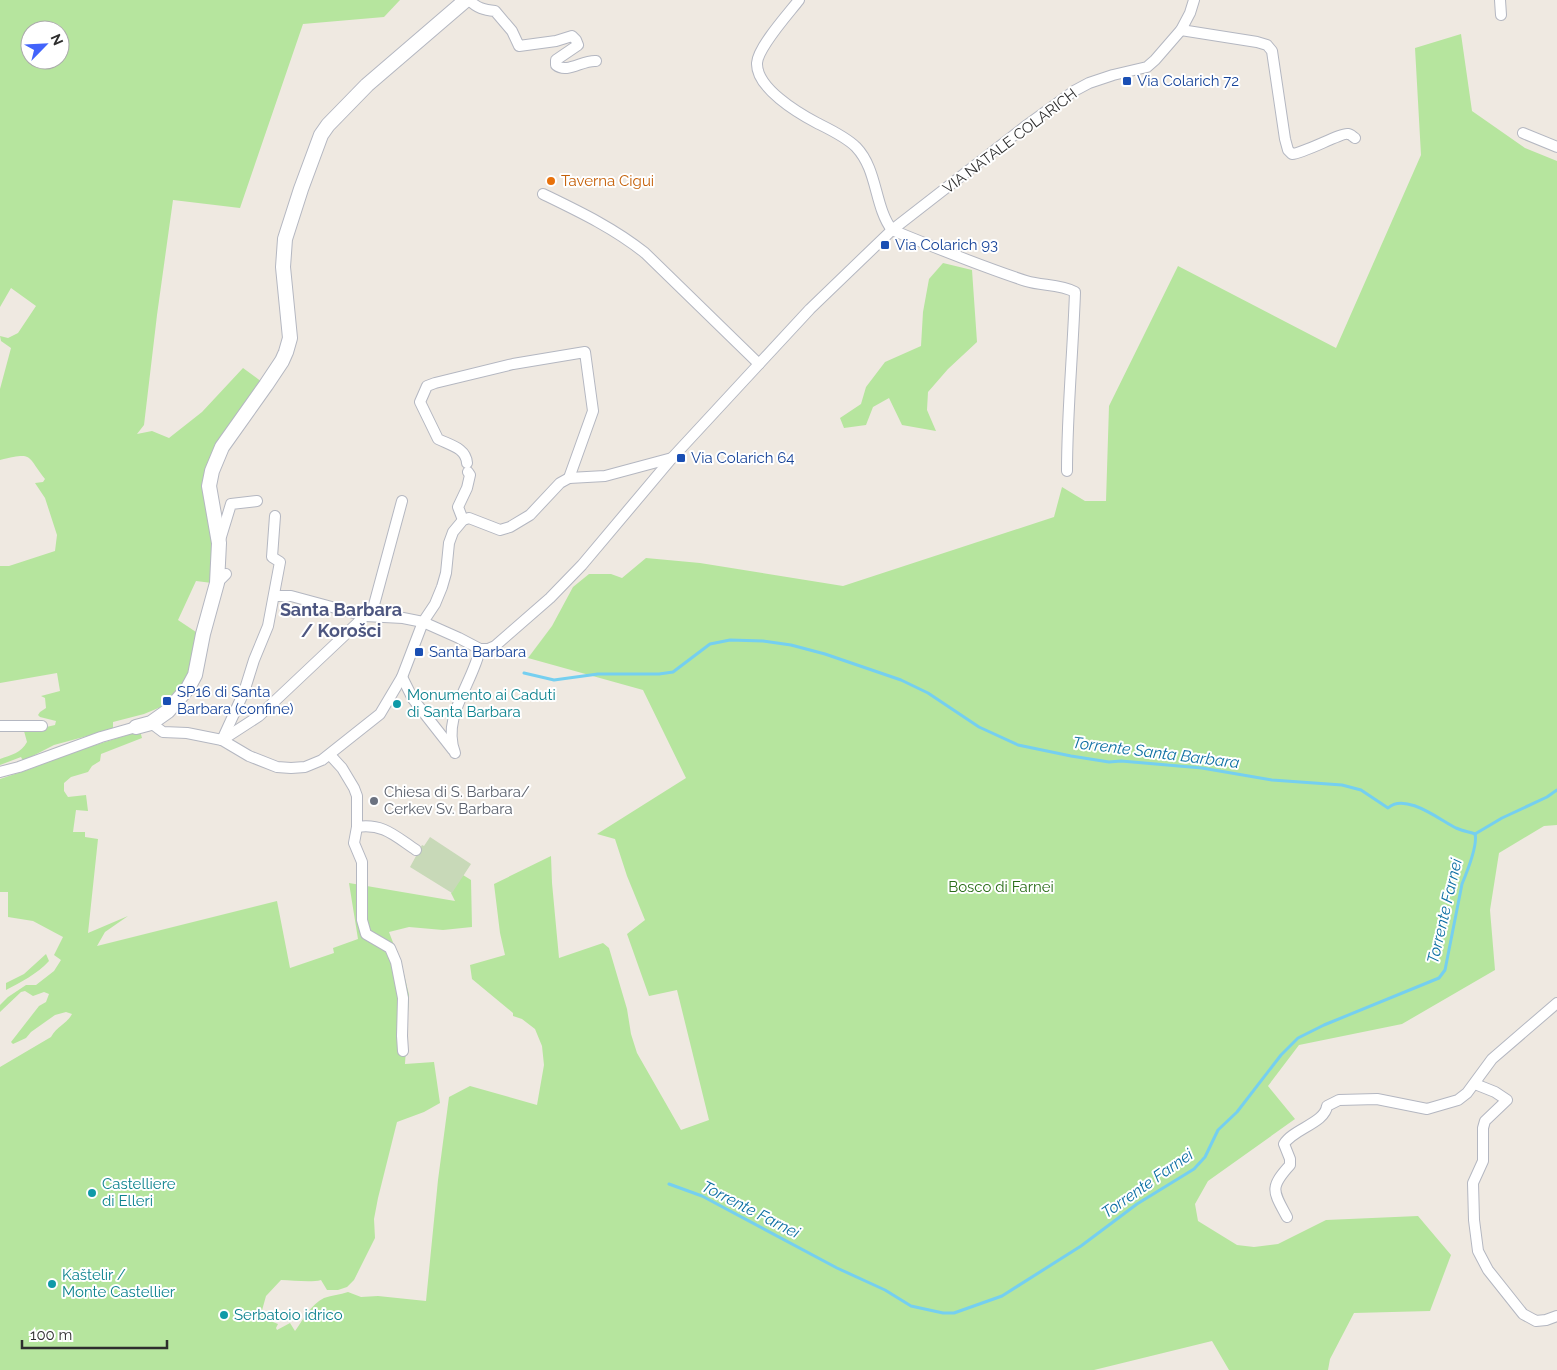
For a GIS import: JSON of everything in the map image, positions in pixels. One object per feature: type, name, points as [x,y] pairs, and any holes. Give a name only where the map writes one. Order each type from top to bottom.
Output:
[{"type":"street","points":[[0,772],[101,737],[151,723],[181,698],[195,675],[203,634],[222,579],[219,544],[209,486],[212,471],[222,447],[276,370],[286,352],[290,338],[283,267],[285,239],[300,189],[328,125],[367,85],[468,0],[475,6],[495,11],[512,31],[519,46],[556,41],[572,36],[578,44],[556,60],[556,65],[560,68],[566,69],[588,60],[596,61]]},
{"type":"street","points":[[799,0],[764,47],[757,62],[759,72],[769,89],[779,98],[855,146],[870,171],[884,220],[892,230],[981,266],[1029,282],[1075,292],[1073,349],[1068,404],[1067,471]]},
{"type":"street","name":"VIA NATALE COLARICH","points":[[480,649],[488,649],[495,646],[550,598],[582,565],[672,458],[810,309],[892,230],[1027,125],[1074,91],[1112,75],[1147,67],[1181,30],[1194,0]]},
{"type":"street","points":[[1500,0],[1501,15]]},
{"type":"street","points":[[1181,30],[1267,45],[1272,51],[1285,139],[1288,150],[1292,154],[1299,154],[1342,134],[1348,134],[1355,138]]},
{"type":"street","points":[[1523,133],[1557,147]]},
{"type":"street","points":[[543,194],[604,225],[639,248],[759,364]]},
{"type":"street","points":[[463,520],[458,507],[467,488],[470,475],[466,457],[463,450],[438,439],[420,402],[427,386],[434,383],[513,364],[586,352],[593,411],[569,478]]},
{"type":"street","points":[[151,723],[163,732],[187,733],[222,740],[249,756],[277,767],[305,767],[330,755],[380,714],[402,677],[423,622],[435,604],[442,587],[446,574],[449,543],[453,532],[463,520],[468,518],[476,520],[500,530],[510,527],[530,515],[560,483],[569,478],[605,476],[672,458]]},
{"type":"street","points":[[219,544],[231,504],[257,501]]},
{"type":"street","points":[[222,740],[259,716],[368,616],[402,501]]},
{"type":"street","points":[[222,740],[244,692],[254,660],[268,626],[280,562],[272,557],[276,516]]},
{"type":"street","points":[[275,596],[291,596],[368,616],[403,618],[423,622],[480,649],[472,674],[454,715],[452,741],[455,753],[424,715],[413,699],[402,677]]},
{"type":"street","points":[[0,726],[42,726]]},
{"type":"street","points":[[330,755],[342,768],[357,796],[357,827],[354,843],[362,862],[362,920],[366,934],[390,948],[395,957],[403,998],[403,1051]]},
{"type":"street","points":[[357,827],[369,825],[380,827],[416,850]]},
{"type":"street","points":[[1287,1217],[1274,1191],[1277,1180],[1290,1165],[1290,1159],[1284,1144],[1296,1132],[1321,1117],[1326,1112],[1327,1106],[1339,1100],[1377,1099],[1427,1109],[1458,1100],[1475,1084],[1492,1059],[1557,1003]]},
{"type":"street","points":[[1475,1084],[1495,1092],[1507,1100],[1485,1121],[1483,1128],[1483,1161],[1473,1183],[1476,1243],[1483,1262],[1523,1314],[1536,1321],[1557,1316]]},
{"type":"green space","points":[[0,0],[400,0],[384,17],[303,24],[240,208],[173,200],[144,425],[137,434],[152,431],[169,438],[202,412],[243,368],[262,382],[207,474],[214,543],[212,583],[196,581],[178,620],[199,634],[189,678],[168,704],[144,714],[113,722],[113,729],[54,745],[23,761],[21,757],[0,765],[0,759],[15,753],[25,746],[27,742],[24,731],[28,726],[42,728],[55,725],[56,721],[38,715],[46,708],[45,698],[41,696],[60,691],[57,673],[0,683],[0,566],[9,566],[55,551],[57,535],[45,498],[35,483],[43,482],[45,479],[31,460],[24,456],[19,456],[0,460],[0,389],[11,348],[1,341],[0,336],[8,338],[18,333],[36,306],[11,288],[0,307]]},
{"type":"green space","name":"Bosco di Farnei","points":[[1461,34],[1472,111],[1525,148],[1557,161],[1557,825],[1544,826],[1499,853],[1490,910],[1495,970],[1402,1024],[1299,1045],[1268,1086],[1295,1119],[1208,1181],[1195,1204],[1198,1221],[1237,1245],[1254,1247],[1278,1244],[1326,1220],[1418,1216],[1451,1255],[1430,1311],[1354,1313],[1330,1359],[1328,1370],[1229,1370],[1212,1341],[1094,1370],[0,1370],[0,1067],[51,1037],[72,1014],[66,1012],[55,1015],[31,1032],[26,1038],[13,1044],[11,1042],[39,1006],[46,1002],[49,994],[44,992],[33,996],[25,991],[21,992],[0,1012],[0,1005],[8,997],[26,985],[36,985],[54,971],[61,960],[54,955],[63,937],[33,921],[8,917],[8,892],[0,892],[0,779],[73,752],[140,731],[142,738],[101,754],[100,761],[92,766],[88,772],[71,777],[64,783],[64,791],[68,797],[86,795],[88,811],[76,810],[73,832],[85,832],[85,837],[98,839],[88,933],[128,916],[105,932],[97,946],[277,901],[290,968],[334,953],[333,948],[358,939],[349,883],[455,901],[451,893],[463,875],[471,880],[472,927],[443,930],[409,927],[389,932],[402,966],[409,995],[405,1064],[434,1062],[440,1103],[424,1112],[397,1122],[374,1219],[375,1238],[354,1280],[347,1287],[338,1290],[327,1290],[321,1280],[281,1280],[266,1296],[261,1314],[268,1320],[278,1324],[277,1330],[290,1323],[295,1331],[319,1301],[348,1292],[361,1297],[378,1296],[426,1301],[438,1180],[449,1097],[470,1086],[537,1105],[544,1065],[542,1046],[535,1029],[522,1019],[513,1016],[513,1013],[472,979],[470,965],[505,955],[500,933],[494,884],[551,856],[559,958],[603,943],[609,948],[627,1009],[631,1034],[637,1053],[681,1130],[709,1120],[677,990],[649,996],[627,934],[645,920],[627,876],[615,839],[597,834],[686,778],[643,690],[528,658],[552,626],[573,587],[589,574],[611,574],[622,578],[646,558],[700,563],[843,586],[1054,517],[1062,487],[1085,501],[1106,501],[1109,406],[1178,266],[1336,348],[1421,155],[1415,48]]},
{"type":"green space","points":[[943,263],[972,270],[977,342],[948,369],[928,392],[927,410],[936,431],[902,425],[889,398],[873,407],[866,425],[844,428],[840,418],[861,404],[866,387],[885,362],[921,346],[923,312],[929,279]]},
{"type":"green space","points":[[430,837],[471,864],[452,893],[410,867],[422,845],[424,846]]},
{"type":"green space","points":[[46,954],[49,961],[44,966],[6,990],[6,983],[24,974]]},
{"type":"waterway","name":"Torrente Santa Barbara","points":[[524,673],[554,680],[598,674],[659,674],[673,672],[710,644],[730,640],[763,641],[791,645],[825,654],[901,680],[928,693],[979,727],[1018,745],[1109,762],[1121,761],[1202,768],[1272,780],[1342,785],[1361,790],[1388,808],[1395,804],[1413,805],[1456,828],[1475,834]]},
{"type":"waterway","name":"Torrente Farnei","points":[[669,1184],[702,1196],[837,1268],[885,1290],[911,1306],[943,1313],[954,1313],[1002,1296],[1081,1246],[1137,1204],[1194,1169],[1205,1157],[1218,1130],[1237,1112],[1281,1055],[1298,1038],[1324,1025],[1439,978],[1445,970],[1462,884],[1474,851],[1475,834],[1557,790]]},
{"type":"place","name":"Via Colarich 72","points":[[1127,81]]},
{"type":"place","name":"Taverna Cigui","points":[[551,181]]},
{"type":"place","name":"Via Colarich 93","points":[[885,245]]},
{"type":"place","name":"Via Colarich 64","points":[[681,458]]},
{"type":"place","name":"Santa Barbara","points":[[419,652]]},
{"type":"place","name":"SP16 di Santa Barbara (confine)","points":[[167,701]]},
{"type":"place","name":"Monumento ai Caduti di Santa Barbara","points":[[397,704]]},
{"type":"place","name":"Chiesa di S. Barbara/ Cerkev Sv. Barbara","points":[[374,801]]},
{"type":"place","name":"Castelliere di Elleri","points":[[92,1193]]},
{"type":"place","name":"Kaštelir / Monte Castellier","points":[[52,1284]]},
{"type":"place","name":"Serbatoio idrico","points":[[224,1315]]},
{"type":"district","name":"Santa Barbara / Korošci","points":[[341,620]]}]
